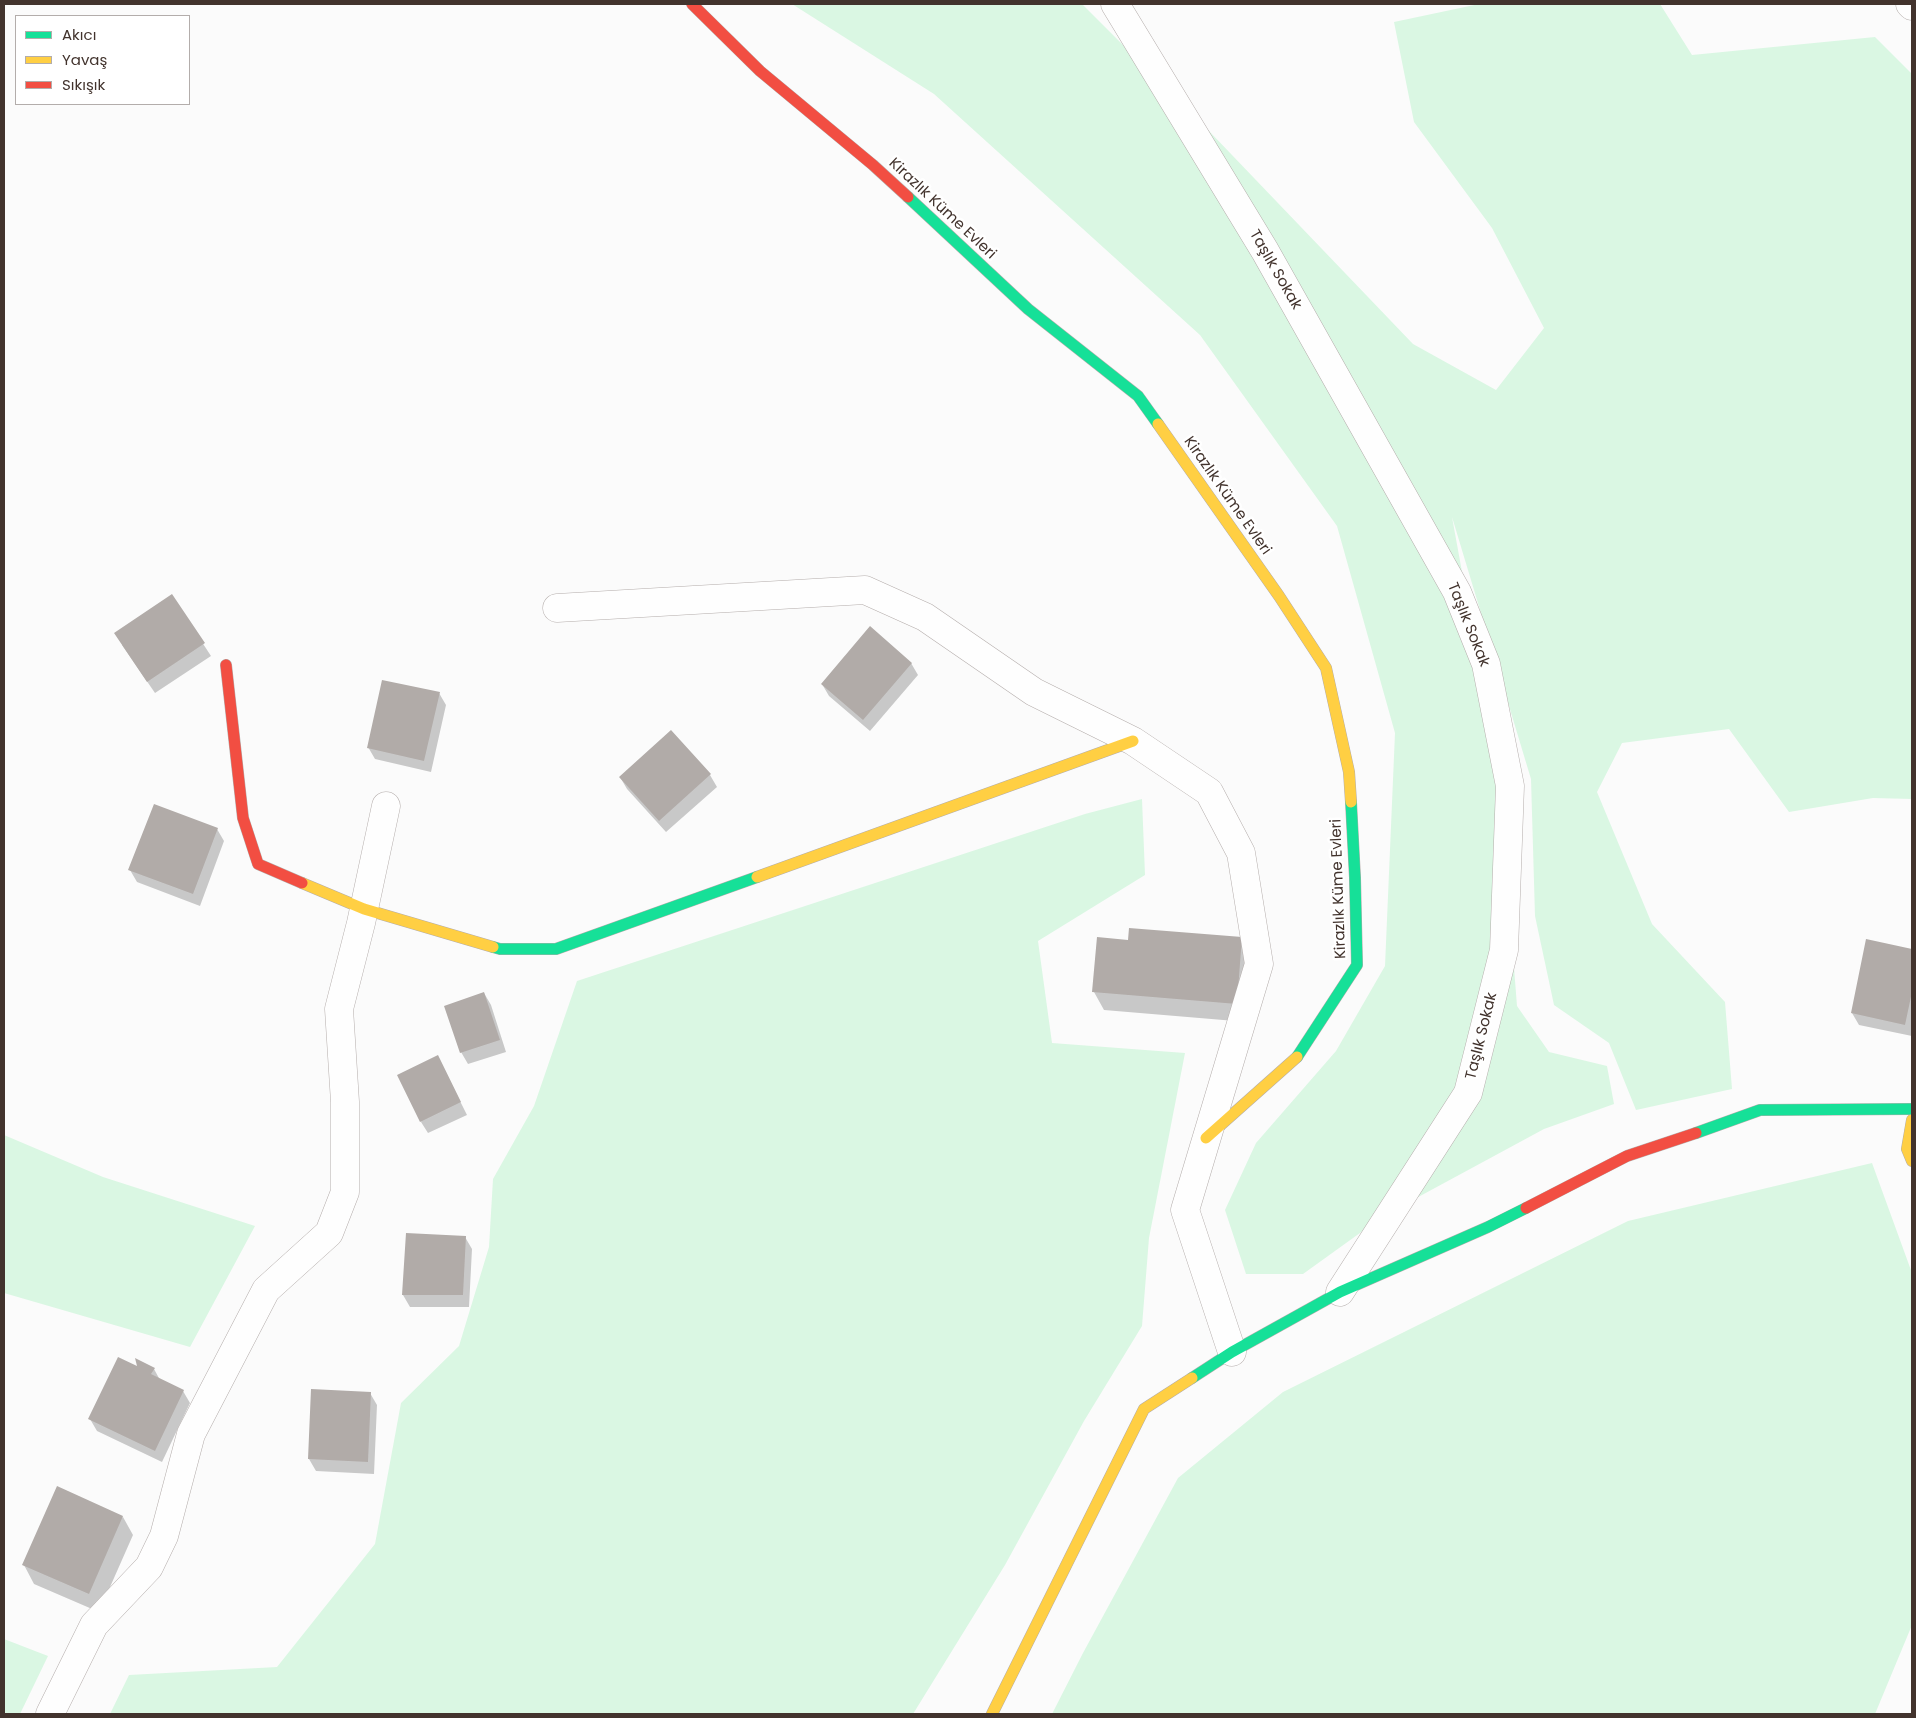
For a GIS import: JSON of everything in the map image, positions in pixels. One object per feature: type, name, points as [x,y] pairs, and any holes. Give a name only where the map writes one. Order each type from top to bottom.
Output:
[{"type":"street","name":"Kirazlık Küme Evleri","points":[[692,4],[760,70],[873,165],[1028,309],[1138,396],[1279,596],[1326,668],[1349,772],[1355,878],[1357,965],[1299,1055],[1206,1138]]},
{"type":"street","name":"Taşlık Sokak","points":[[1115,4],[1265,251],[1457,592],[1486,664],[1510,786],[1504,950],[1468,1094],[1340,1292]]},
{"type":"street","points":[[557,608],[865,590],[925,617],[1034,692],[1133,740],[1208,792],[1241,852],[1259,964],[1185,1210],[1232,1352]]},
{"type":"street","points":[[226,665],[243,818],[258,864],[364,909],[500,949],[556,949],[1133,740]]},
{"type":"street","points":[[50,1714],[94,1625],[149,1567],[164,1536],[191,1434],[266,1290],[329,1233],[345,1192],[346,1102],[339,1009],[364,909],[386,806]]},
{"type":"street","points":[[992,1714],[1144,1409],[1232,1352],[1340,1292],[1488,1227],[1628,1156],[1760,1110],[1912,1109]]},
{"type":"street","points":[[1912,1120],[1907,1148],[1912,1161]]},
{"type":"green space","points":[[792,4],[1082,4],[1209,131],[1413,344],[1496,390],[1544,328],[1492,228],[1414,122],[1394,22],[1479,4],[1660,4],[1692,55],[1875,37],[1912,74],[1912,799],[1873,798],[1789,812],[1729,729],[1622,743],[1597,792],[1652,924],[1725,1002],[1732,1089],[1636,1110],[1609,1043],[1554,1005],[1535,916],[1531,779],[1452,517],[1499,775],[1517,1006],[1549,1052],[1607,1066],[1614,1104],[1544,1129],[1385,1215],[1303,1274],[1246,1274],[1225,1210],[1256,1143],[1336,1051],[1385,966],[1395,733],[1337,526],[1200,335],[934,94]]},
{"type":"green space","points":[[1142,799],[1145,875],[1038,941],[1052,1043],[1185,1053],[1149,1238],[1142,1326],[1084,1421],[1005,1565],[913,1714],[110,1714],[129,1675],[277,1667],[375,1544],[401,1403],[459,1346],[489,1247],[493,1179],[534,1106],[577,981],[1085,814]]},
{"type":"green space","points":[[4,1135],[103,1177],[255,1226],[190,1347],[4,1293]]},
{"type":"green space","points":[[1872,1163],[1912,1273],[1912,1625],[1875,1714],[1052,1714],[1178,1478],[1283,1392],[1628,1221]]},
{"type":"green space","points":[[4,1639],[48,1656],[20,1714],[4,1714]]},
{"type":"building","points":[[172,594],[205,643],[147,682],[114,633]]},
{"type":"building","points":[[870,626],[912,663],[863,720],[821,684]]},
{"type":"building","points":[[382,680],[440,692],[424,761],[367,748]]},
{"type":"building","points":[[671,730],[711,774],[659,821],[619,777]]},
{"type":"building","points":[[154,804],[218,828],[193,894],[128,870]]},
{"type":"building","points":[[1129,928],[1242,937],[1237,1004],[1092,992],[1097,937],[1128,940]]},
{"type":"building","points":[[1866,939],[1912,949],[1912,992],[1905,1025],[1851,1013]]},
{"type":"building","points":[[484,992],[500,1040],[460,1053],[444,1006]]},
{"type":"building","points":[[438,1055],[461,1102],[420,1122],[397,1075]]},
{"type":"building","points":[[406,1233],[466,1236],[463,1295],[402,1295]]},
{"type":"building","points":[[118,1357],[137,1366],[135,1358],[155,1368],[151,1374],[184,1390],[155,1451],[88,1419]]},
{"type":"building","points":[[311,1389],[371,1392],[368,1462],[308,1459]]},
{"type":"building","points":[[57,1486],[123,1516],[89,1594],[22,1565]]},
{"type":"traffic: fast","points":[[908,197],[1028,309],[1138,396],[1158,424]]},
{"type":"traffic: fast","points":[[1297,1057],[1357,965],[1351,802]]},
{"type":"traffic: fast","points":[[493,947],[500,949],[556,949],[757,877]]},
{"type":"traffic: fast","points":[[1696,1133],[1760,1110],[1912,1109]]},
{"type":"traffic: fast","points":[[1192,1378],[1232,1352],[1340,1292],[1488,1227],[1526,1208]]},
{"type":"traffic: slow","points":[[1158,424],[1279,596],[1326,668],[1349,772],[1351,802]]},
{"type":"traffic: slow","points":[[757,877],[1133,741]]},
{"type":"traffic: slow","points":[[302,883],[364,909],[493,947]]},
{"type":"traffic: slow","points":[[1206,1138],[1297,1057]]},
{"type":"traffic: slow","points":[[1912,1120],[1907,1149],[1912,1161]]},
{"type":"traffic: slow","points":[[992,1714],[1144,1409],[1192,1378]]},
{"type":"traffic: jam","points":[[692,4],[760,71],[873,165],[908,197]]},
{"type":"traffic: jam","points":[[226,665],[243,818],[258,864],[302,883]]},
{"type":"traffic: jam","points":[[1526,1208],[1627,1156],[1696,1133]]}]
